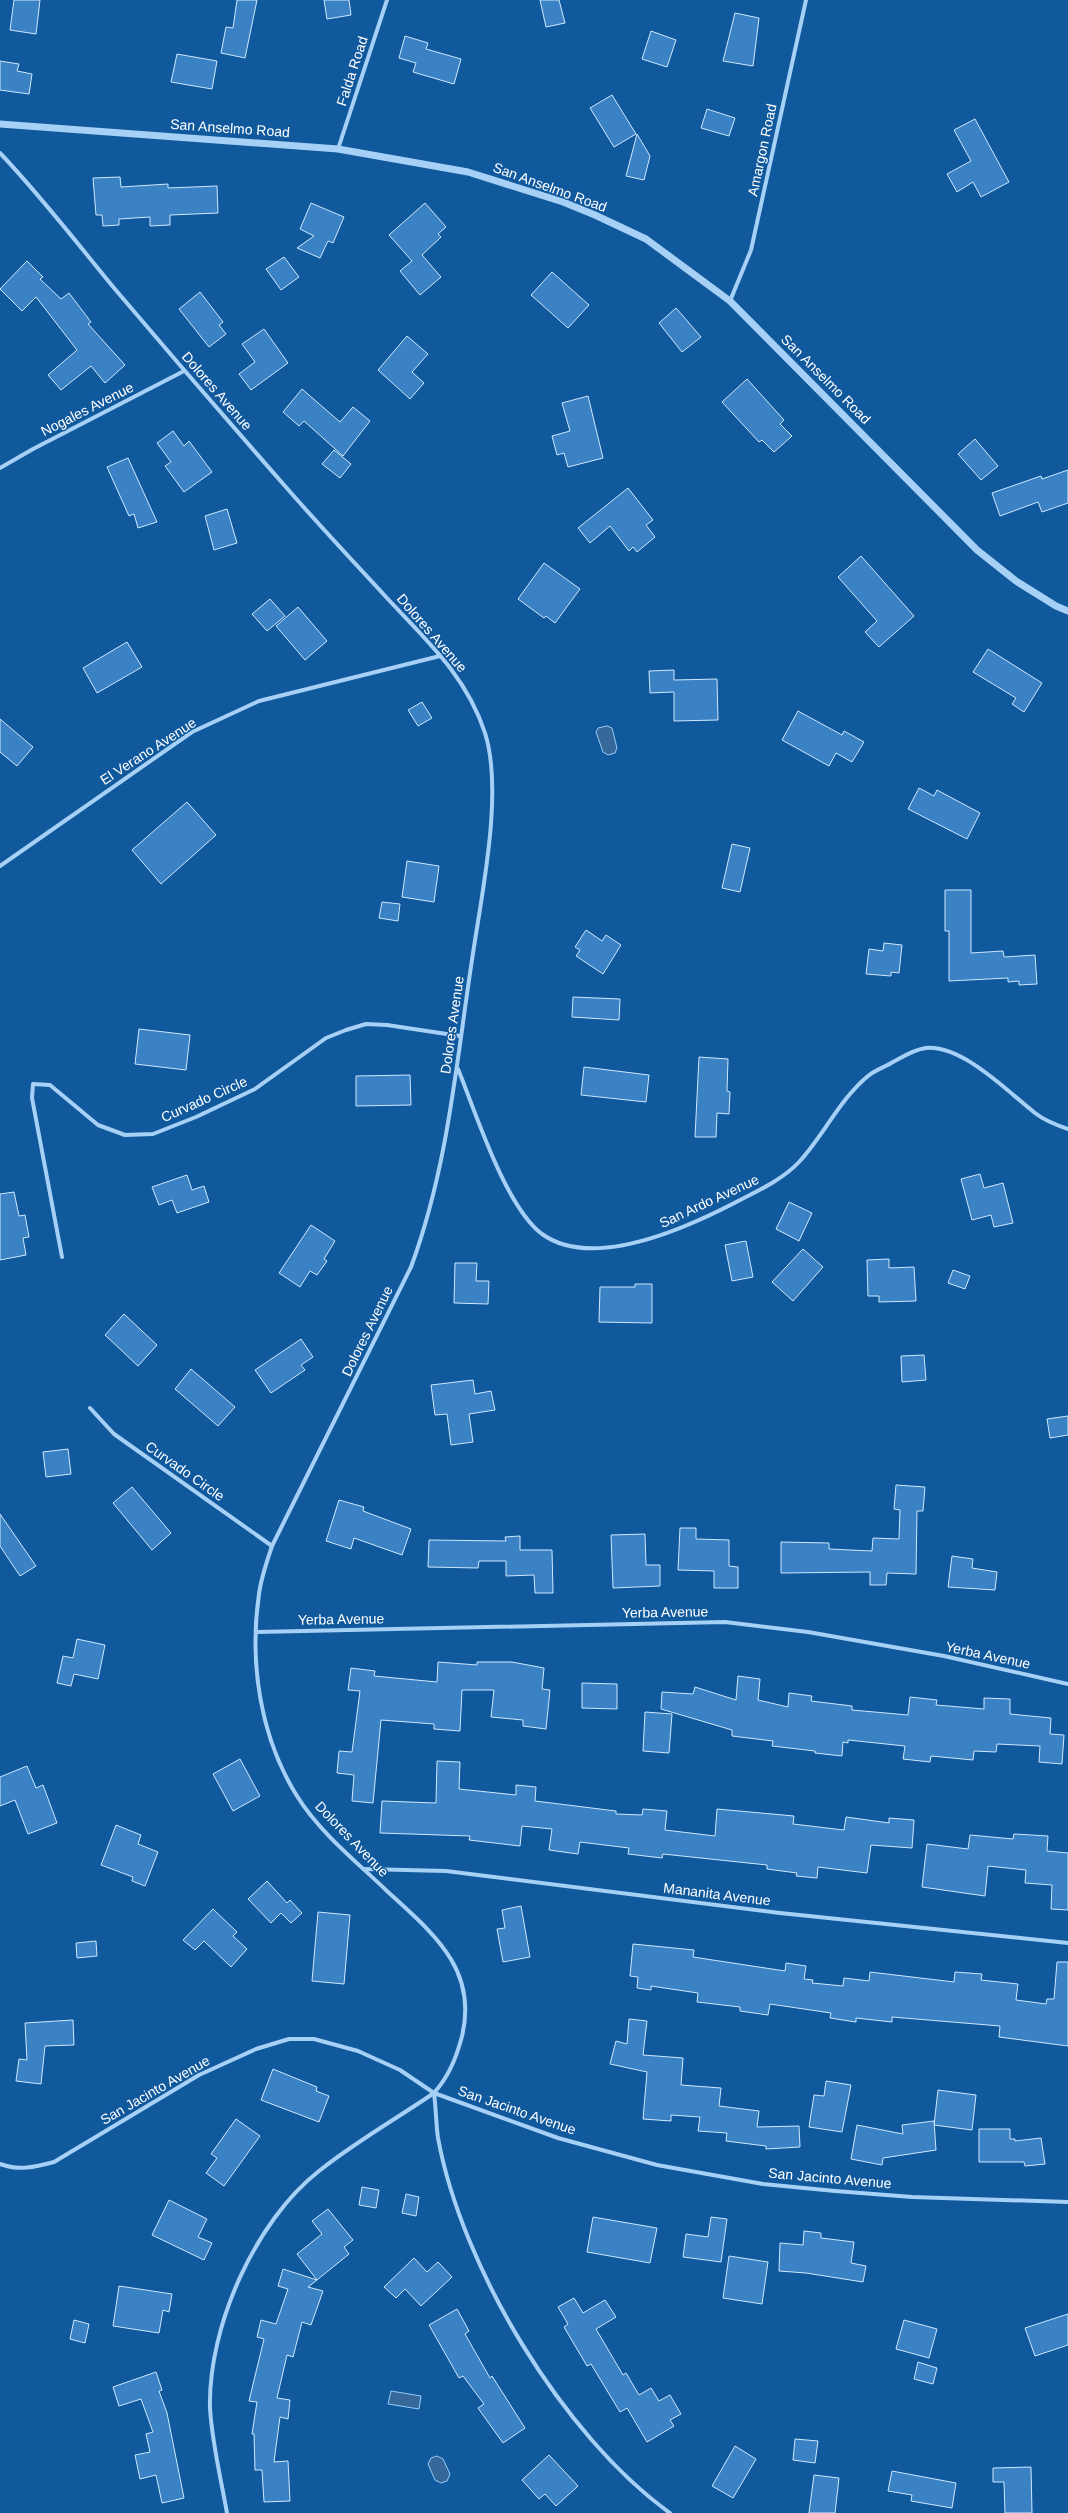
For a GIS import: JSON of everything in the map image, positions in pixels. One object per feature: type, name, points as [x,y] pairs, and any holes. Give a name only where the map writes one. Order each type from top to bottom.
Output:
[{"type":"street","name":"Falda Road","points":[[338,149],[387,0]]},
{"type":"street","name":"Amargon Road","points":[[730,301],[751,250],[806,0]]},
{"type":"street","name":"San Anselmo Road","points":[[0,124],[338,149],[468,172],[563,202],[646,239],[730,301],[977,550],[1016,581],[1056,606],[1068,611]]},
{"type":"street","name":"Dolores Avenue","points":[[0,153],[184,371],[319,525],[452,669],[474,704],[486,737],[491,762],[492,790],[488,852],[460,1036],[458,1069],[439,1179],[426,1227],[411,1267],[272,1546],[259,1594],[257,1632],[257,1669],[262,1708],[281,1766],[311,1815],[364,1869],[435,1935],[455,1967],[461,1981],[466,2001],[463,2033],[447,2078],[434,2093],[318,2171],[280,2210],[254,2249],[240,2278],[222,2326],[212,2377],[210,2408],[227,2513]]},
{"type":"street","name":"Nogales Avenue","points":[[0,468],[33,449],[184,371]]},
{"type":"street","name":"El Verano Avenue","points":[[0,866],[192,732],[259,701],[440,656]]},
{"type":"street","name":"Curvado Circle","points":[[62,1257],[32,1098],[33,1084],[50,1086],[98,1125],[125,1135],[153,1134],[196,1117],[255,1089],[326,1038],[346,1030],[366,1024],[387,1025],[460,1036]]},
{"type":"street","name":"San Ardo Avenue","points":[[458,1069],[516,1205],[542,1234],[560,1243],[578,1247],[620,1246],[649,1240],[710,1216],[772,1183],[798,1163],[843,1103],[870,1075],[905,1055],[924,1048],[938,1049],[980,1068],[1035,1113],[1049,1122],[1068,1129]]},
{"type":"street","name":"Curvado Circle","points":[[90,1408],[114,1434],[272,1546]]},
{"type":"street","name":"Yerba Avenue","points":[[257,1632],[725,1622],[808,1632],[944,1656],[1068,1684]]},
{"type":"street","name":"Mananita Avenue","points":[[364,1869],[446,1871],[780,1913],[1068,1943]]},
{"type":"street","name":"San Jacinto Avenue","points":[[0,2164],[11,2168],[29,2168],[54,2162],[199,2074],[256,2049],[289,2040],[314,2039],[358,2051],[400,2070],[434,2093],[558,2138],[657,2164],[763,2184],[912,2197],[1068,2202]]},
{"type":"street","points":[[434,2093],[438,2138],[454,2196],[476,2253],[501,2307],[532,2359],[567,2409],[611,2460],[638,2486],[670,2513]]},
{"type":"water","points":[[607,726],[612,728],[617,748],[615,753],[608,755],[603,752],[596,732],[598,728]]},
{"type":"water","points":[[391,2391],[421,2396],[419,2409],[388,2404]]},
{"type":"water","points":[[437,2456],[443,2459],[450,2474],[447,2481],[441,2483],[435,2480],[428,2464],[431,2458]]},
{"type":"building","points":[[14,0],[40,0],[36,34],[10,30]]},
{"type":"building","points":[[237,0],[257,0],[245,58],[221,53],[226,27],[233,28]]},
{"type":"building","points":[[324,0],[349,0],[351,15],[327,19]]},
{"type":"building","points":[[540,0],[559,0],[565,23],[546,27]]},
{"type":"building","points":[[735,13],[759,18],[753,66],[723,61]]},
{"type":"building","points":[[651,31],[676,40],[667,67],[642,59]]},
{"type":"building","points":[[405,36],[428,43],[426,49],[461,59],[454,84],[413,72],[416,63],[399,58]]},
{"type":"building","points":[[177,54],[217,61],[212,89],[171,82]]},
{"type":"building","points":[[0,61],[19,64],[17,71],[32,74],[29,94],[0,90]]},
{"type":"building","points":[[612,95],[636,134],[614,147],[590,108]]},
{"type":"building","points":[[707,109],[735,118],[729,136],[701,128]]},
{"type":"building","points":[[975,119],[1009,182],[981,197],[973,182],[957,192],[947,174],[971,161],[954,130]]},
{"type":"building","points":[[637,134],[650,156],[644,180],[626,176]]},
{"type":"building","points":[[120,177],[121,187],[168,184],[168,188],[217,186],[218,213],[170,215],[170,225],[150,226],[150,217],[119,219],[119,225],[103,226],[102,215],[96,215],[93,178]]},
{"type":"building","points":[[311,203],[344,217],[333,243],[328,241],[320,258],[297,248],[314,236],[300,229]]},
{"type":"building","points":[[425,203],[446,227],[438,234],[441,237],[422,255],[441,277],[420,295],[400,271],[412,261],[389,235]]},
{"type":"building","points":[[284,257],[299,277],[281,290],[266,269]]},
{"type":"building","points":[[27,261],[43,277],[40,279],[61,299],[69,293],[91,322],[88,324],[125,365],[105,383],[91,366],[61,390],[48,375],[77,350],[36,297],[22,311],[0,289]]},
{"type":"building","points":[[552,272],[589,305],[568,328],[531,295]]},
{"type":"building","points":[[200,292],[223,322],[219,325],[226,334],[209,347],[179,309]]},
{"type":"building","points":[[676,308],[701,337],[682,352],[659,323]]},
{"type":"building","points":[[264,329],[288,363],[251,390],[239,374],[255,362],[242,344]]},
{"type":"building","points":[[407,336],[428,354],[412,372],[424,383],[410,399],[378,370]]},
{"type":"building","points":[[747,379],[784,420],[780,424],[792,436],[774,452],[762,440],[759,442],[722,402]]},
{"type":"building","points":[[302,389],[340,422],[353,407],[370,421],[343,456],[304,421],[299,426],[283,412]]},
{"type":"building","points":[[588,396],[603,458],[568,467],[564,453],[557,455],[552,436],[570,431],[562,403]]},
{"type":"building","points":[[173,431],[184,446],[189,441],[212,472],[184,492],[165,466],[171,462],[157,443]]},
{"type":"building","points":[[975,439],[998,466],[981,480],[958,454]]},
{"type":"building","points":[[334,450],[351,464],[340,478],[322,464]]},
{"type":"building","points":[[128,458],[157,522],[138,528],[134,514],[129,516],[107,467]]},
{"type":"building","points":[[1068,470],[1068,503],[1042,512],[1038,502],[1000,516],[992,493],[1041,476],[1042,479]]},
{"type":"building","points":[[628,488],[653,520],[646,525],[655,537],[637,552],[633,547],[629,551],[610,526],[590,543],[578,528]]},
{"type":"building","points":[[227,509],[237,543],[214,550],[205,516]]},
{"type":"building","points":[[861,556],[914,616],[879,647],[865,632],[877,621],[838,577]]},
{"type":"building","points":[[544,563],[580,589],[555,623],[546,616],[544,618],[518,599]]},
{"type":"building","points":[[270,599],[285,616],[267,631],[252,614]]},
{"type":"building","points":[[298,607],[327,641],[305,660],[276,626]]},
{"type":"building","points":[[127,642],[142,667],[97,693],[83,668]]},
{"type":"building","points":[[988,649],[1042,683],[1024,712],[1012,704],[1016,698],[973,672]]},
{"type":"building","points":[[674,670],[674,680],[717,679],[718,720],[674,721],[674,692],[650,693],[649,671]]},
{"type":"building","points":[[422,702],[432,718],[418,726],[408,710]]},
{"type":"building","points":[[798,711],[842,735],[844,731],[864,742],[852,762],[836,753],[829,766],[782,740]]},
{"type":"building","points":[[0,719],[33,747],[17,766],[0,752]]},
{"type":"building","points":[[919,788],[934,796],[937,790],[980,813],[967,839],[908,809]]},
{"type":"building","points":[[187,802],[216,835],[161,884],[132,850]]},
{"type":"building","points":[[732,844],[750,848],[740,892],[722,888]]},
{"type":"building","points":[[407,861],[439,866],[434,902],[402,897]]},
{"type":"building","points":[[945,890],[971,890],[971,953],[1003,951],[1004,957],[1035,955],[1037,984],[1019,985],[1019,981],[1008,982],[1008,978],[949,981],[949,931],[945,931]]},
{"type":"building","points":[[382,902],[400,904],[398,921],[379,918]]},
{"type":"building","points":[[586,930],[602,941],[606,935],[621,945],[603,974],[576,956],[580,950],[575,947]]},
{"type":"building","points":[[884,943],[902,945],[899,973],[891,972],[891,976],[866,974],[869,949],[883,951]]},
{"type":"building","points":[[573,997],[620,999],[619,1020],[572,1017]]},
{"type":"building","points":[[139,1029],[190,1035],[186,1070],[135,1064]]},
{"type":"building","points":[[699,1057],[728,1059],[727,1091],[730,1092],[729,1114],[717,1113],[716,1137],[695,1137]]},
{"type":"building","points":[[584,1067],[649,1075],[646,1102],[581,1095]]},
{"type":"building","points":[[410,1075],[411,1105],[356,1106],[356,1076]]},
{"type":"building","points":[[980,1174],[984,1188],[1003,1183],[1013,1223],[994,1227],[991,1215],[972,1220],[961,1179]]},
{"type":"building","points":[[187,1175],[192,1190],[204,1186],[209,1202],[177,1213],[172,1200],[159,1205],[152,1187]]},
{"type":"building","points":[[14,1192],[19,1216],[25,1215],[29,1237],[23,1238],[26,1255],[0,1260],[0,1194]]},
{"type":"building","points":[[789,1202],[812,1213],[799,1241],[776,1229]]},
{"type":"building","points":[[311,1225],[335,1241],[324,1259],[327,1261],[317,1275],[310,1271],[300,1287],[279,1273]]},
{"type":"building","points":[[746,1241],[753,1277],[732,1281],[725,1245]]},
{"type":"building","points":[[803,1249],[823,1267],[793,1301],[772,1282]]},
{"type":"building","points":[[889,1259],[889,1268],[914,1267],[916,1301],[879,1302],[879,1296],[868,1296],[867,1260]]},
{"type":"building","points":[[455,1263],[477,1263],[476,1281],[489,1281],[488,1304],[454,1303]]},
{"type":"building","points":[[953,1270],[970,1276],[965,1289],[948,1283]]},
{"type":"building","points":[[635,1284],[652,1284],[652,1323],[599,1322],[600,1287],[635,1287]]},
{"type":"building","points":[[124,1314],[157,1345],[138,1366],[105,1335]]},
{"type":"building","points":[[301,1339],[313,1357],[301,1365],[305,1370],[271,1393],[255,1370]]},
{"type":"building","points":[[924,1355],[926,1380],[902,1382],[901,1356]]},
{"type":"building","points":[[191,1369],[235,1407],[218,1426],[175,1389]]},
{"type":"building","points":[[473,1380],[475,1394],[491,1391],[495,1410],[469,1414],[473,1442],[451,1445],[447,1414],[435,1415],[431,1385]]},
{"type":"building","points":[[1068,1416],[1068,1435],[1050,1438],[1047,1419]]},
{"type":"building","points":[[68,1449],[71,1474],[46,1477],[43,1452]]},
{"type":"building","points":[[896,1485],[925,1487],[923,1511],[917,1511],[916,1574],[887,1573],[886,1585],[870,1585],[870,1572],[781,1573],[781,1542],[829,1543],[829,1549],[872,1551],[873,1538],[899,1539],[900,1510],[894,1509]]},
{"type":"building","points":[[132,1487],[171,1533],[152,1550],[113,1503]]},
{"type":"building","points":[[339,1500],[364,1507],[363,1511],[411,1529],[402,1555],[354,1538],[351,1549],[326,1541]]},
{"type":"building","points":[[0,1514],[36,1566],[20,1576],[0,1546]]},
{"type":"building","points":[[680,1528],[696,1528],[696,1539],[729,1540],[729,1566],[738,1567],[738,1588],[714,1588],[714,1571],[678,1570]]},
{"type":"building","points":[[645,1534],[646,1565],[660,1565],[660,1586],[613,1588],[611,1535]]},
{"type":"building","points":[[520,1536],[520,1550],[552,1550],[553,1593],[535,1593],[534,1575],[506,1576],[506,1561],[479,1561],[478,1568],[428,1567],[429,1540],[506,1541],[505,1537]]},
{"type":"building","points":[[952,1556],[973,1559],[972,1568],[997,1572],[995,1590],[948,1587]]},
{"type":"building","points":[[77,1639],[105,1645],[98,1679],[74,1674],[71,1686],[57,1683],[63,1656],[73,1658]]},
{"type":"building","points":[[438,1662],[477,1665],[477,1662],[512,1662],[544,1668],[542,1689],[550,1690],[546,1729],[523,1726],[523,1720],[491,1717],[494,1690],[462,1690],[460,1731],[434,1729],[434,1724],[381,1720],[373,1803],[352,1801],[354,1775],[337,1773],[339,1751],[352,1752],[360,1691],[348,1690],[351,1668],[375,1671],[374,1676],[437,1682]]},
{"type":"building","points":[[738,1676],[760,1679],[758,1700],[788,1707],[789,1693],[812,1696],[811,1701],[852,1706],[852,1710],[908,1715],[910,1697],[937,1700],[936,1705],[984,1709],[984,1698],[1010,1699],[1010,1714],[1051,1718],[1050,1734],[1064,1735],[1062,1764],[1039,1762],[1040,1746],[997,1744],[996,1752],[974,1751],[973,1760],[931,1756],[930,1762],[903,1759],[905,1746],[848,1740],[848,1743],[843,1742],[842,1756],[815,1753],[815,1751],[772,1746],[773,1741],[732,1736],[732,1730],[661,1709],[662,1692],[693,1694],[695,1687],[736,1700]]},
{"type":"building","points":[[582,1683],[617,1684],[617,1709],[582,1708]]},
{"type":"building","points":[[645,1712],[672,1714],[669,1753],[643,1751]]},
{"type":"building","points":[[240,1759],[260,1796],[233,1811],[213,1774]]},
{"type":"building","points":[[437,1761],[460,1762],[459,1789],[516,1795],[516,1785],[536,1787],[535,1801],[616,1811],[616,1814],[642,1815],[643,1809],[667,1811],[665,1830],[715,1836],[717,1809],[794,1816],[793,1824],[844,1830],[846,1817],[889,1823],[889,1818],[914,1820],[912,1848],[871,1845],[867,1873],[818,1867],[817,1878],[796,1876],[797,1873],[767,1869],[767,1865],[663,1854],[662,1858],[628,1854],[629,1848],[580,1842],[578,1854],[549,1850],[552,1829],[522,1826],[520,1846],[469,1840],[470,1836],[380,1833],[382,1801],[436,1803]]},
{"type":"building","points":[[27,1766],[36,1788],[43,1785],[57,1823],[28,1834],[15,1800],[0,1806],[0,1777]]},
{"type":"building","points":[[116,1825],[141,1835],[138,1844],[158,1852],[145,1886],[132,1881],[133,1877],[101,1865]]},
{"type":"building","points":[[1014,1834],[1048,1836],[1047,1851],[1068,1853],[1068,1910],[1051,1909],[1052,1885],[1025,1883],[1026,1870],[988,1866],[985,1896],[922,1887],[927,1844],[968,1849],[970,1835],[1013,1839]]},
{"type":"building","points":[[267,1881],[287,1903],[290,1900],[302,1913],[291,1923],[281,1913],[271,1923],[248,1899]]},
{"type":"building","points":[[521,1906],[530,1957],[503,1962],[497,1929],[505,1928],[502,1910]]},
{"type":"building","points":[[213,1909],[237,1932],[233,1936],[247,1949],[231,1967],[204,1941],[195,1950],[183,1940]]},
{"type":"building","points":[[318,1912],[350,1915],[344,1984],[312,1981]]},
{"type":"building","points":[[96,1941],[97,1956],[77,1958],[76,1943]]},
{"type":"building","points":[[633,1944],[694,1950],[693,1957],[785,1971],[786,1963],[806,1966],[804,1979],[813,1980],[812,1983],[843,1986],[844,1978],[869,1981],[870,1972],[954,1982],[955,1972],[982,1974],[981,1980],[1018,1984],[1016,2000],[1046,2004],[1047,1999],[1054,1999],[1057,1962],[1068,1962],[1068,2046],[999,2037],[1000,2026],[892,2017],[892,2022],[856,2018],[856,2022],[830,2018],[831,2013],[770,2004],[768,2015],[740,2011],[740,2007],[697,2002],[698,1993],[651,1986],[651,1990],[637,1988],[638,1977],[630,1976]]},
{"type":"building","points":[[629,2019],[647,2021],[643,2055],[683,2058],[681,2085],[721,2088],[719,2106],[759,2111],[757,2127],[799,2126],[800,2147],[766,2149],[766,2146],[726,2141],[727,2133],[698,2131],[700,2117],[671,2115],[671,2121],[643,2119],[647,2072],[610,2064],[616,2041],[627,2044]]},
{"type":"building","points":[[73,2020],[74,2045],[45,2046],[41,2084],[16,2081],[19,2059],[27,2060],[25,2023]]},
{"type":"building","points":[[273,2069],[317,2087],[316,2091],[329,2096],[319,2122],[261,2100]]},
{"type":"building","points":[[826,2081],[851,2085],[842,2132],[809,2127],[814,2095],[824,2096]]},
{"type":"building","points":[[938,2090],[976,2095],[972,2130],[934,2125]]},
{"type":"building","points":[[236,2119],[260,2136],[224,2186],[206,2173],[217,2158],[211,2154]]},
{"type":"building","points":[[934,2121],[936,2150],[883,2158],[882,2165],[851,2159],[857,2125],[903,2134],[902,2125]]},
{"type":"building","points":[[979,2129],[1010,2129],[1010,2139],[1015,2139],[1015,2141],[1041,2138],[1045,2164],[1025,2166],[1024,2162],[979,2162]]},
{"type":"building","points":[[362,2187],[379,2190],[376,2208],[359,2205]]},
{"type":"building","points":[[406,2194],[419,2197],[416,2216],[402,2213]]},
{"type":"building","points":[[169,2200],[207,2219],[198,2237],[212,2243],[204,2260],[152,2235]]},
{"type":"building","points":[[328,2209],[353,2240],[344,2247],[349,2254],[317,2280],[297,2254],[322,2234],[312,2221]]},
{"type":"building","points":[[593,2217],[657,2228],[650,2263],[587,2252]]},
{"type":"building","points":[[711,2217],[727,2219],[721,2262],[683,2257],[686,2234],[708,2237]]},
{"type":"building","points":[[804,2231],[821,2233],[821,2238],[854,2242],[851,2263],[866,2266],[863,2282],[806,2273],[779,2271],[780,2243],[803,2245]]},
{"type":"building","points":[[729,2256],[768,2262],[762,2304],[723,2298]]},
{"type":"building","points":[[414,2258],[427,2272],[438,2262],[452,2277],[421,2306],[405,2289],[396,2298],[384,2287]]},
{"type":"building","points":[[283,2269],[317,2280],[308,2287],[323,2291],[311,2325],[302,2322],[293,2357],[287,2355],[277,2398],[290,2400],[288,2419],[280,2417],[274,2462],[288,2461],[290,2501],[264,2502],[262,2470],[255,2470],[254,2434],[252,2434],[257,2402],[249,2401],[264,2339],[257,2337],[261,2320],[276,2324],[288,2289],[278,2286]]},
{"type":"building","points":[[119,2286],[172,2294],[169,2312],[163,2310],[159,2333],[113,2326]]},
{"type":"building","points":[[574,2298],[583,2313],[605,2300],[616,2317],[596,2329],[623,2375],[626,2373],[639,2395],[651,2388],[659,2401],[670,2395],[681,2414],[670,2420],[674,2426],[647,2442],[627,2408],[620,2412],[591,2364],[587,2366],[564,2327],[568,2324],[558,2307]]},
{"type":"building","points":[[457,2309],[469,2331],[465,2334],[490,2378],[492,2376],[525,2428],[503,2443],[478,2408],[484,2404],[463,2376],[459,2378],[429,2325]]},
{"type":"building","points":[[1068,2314],[1068,2345],[1035,2356],[1025,2328]]},
{"type":"building","points":[[74,2320],[89,2324],[85,2343],[70,2339]]},
{"type":"building","points":[[904,2320],[937,2329],[929,2358],[896,2349]]},
{"type":"building","points":[[918,2362],[937,2368],[933,2384],[914,2379]]},
{"type":"building","points":[[156,2372],[162,2390],[159,2391],[167,2413],[184,2498],[162,2503],[156,2475],[140,2479],[135,2455],[150,2452],[146,2434],[153,2432],[141,2399],[119,2406],[113,2387]]},
{"type":"building","points":[[795,2439],[818,2441],[815,2463],[793,2460]]},
{"type":"building","points":[[735,2446],[756,2459],[733,2498],[712,2486]]},
{"type":"building","points":[[549,2455],[578,2486],[556,2506],[545,2494],[539,2499],[522,2480]]},
{"type":"building","points":[[1031,2467],[1032,2513],[1005,2513],[1004,2482],[993,2482],[993,2468]]},
{"type":"building","points":[[892,2471],[956,2483],[952,2508],[911,2501],[912,2495],[888,2491]]},
{"type":"building","points":[[814,2475],[839,2478],[835,2513],[809,2513]]}]
